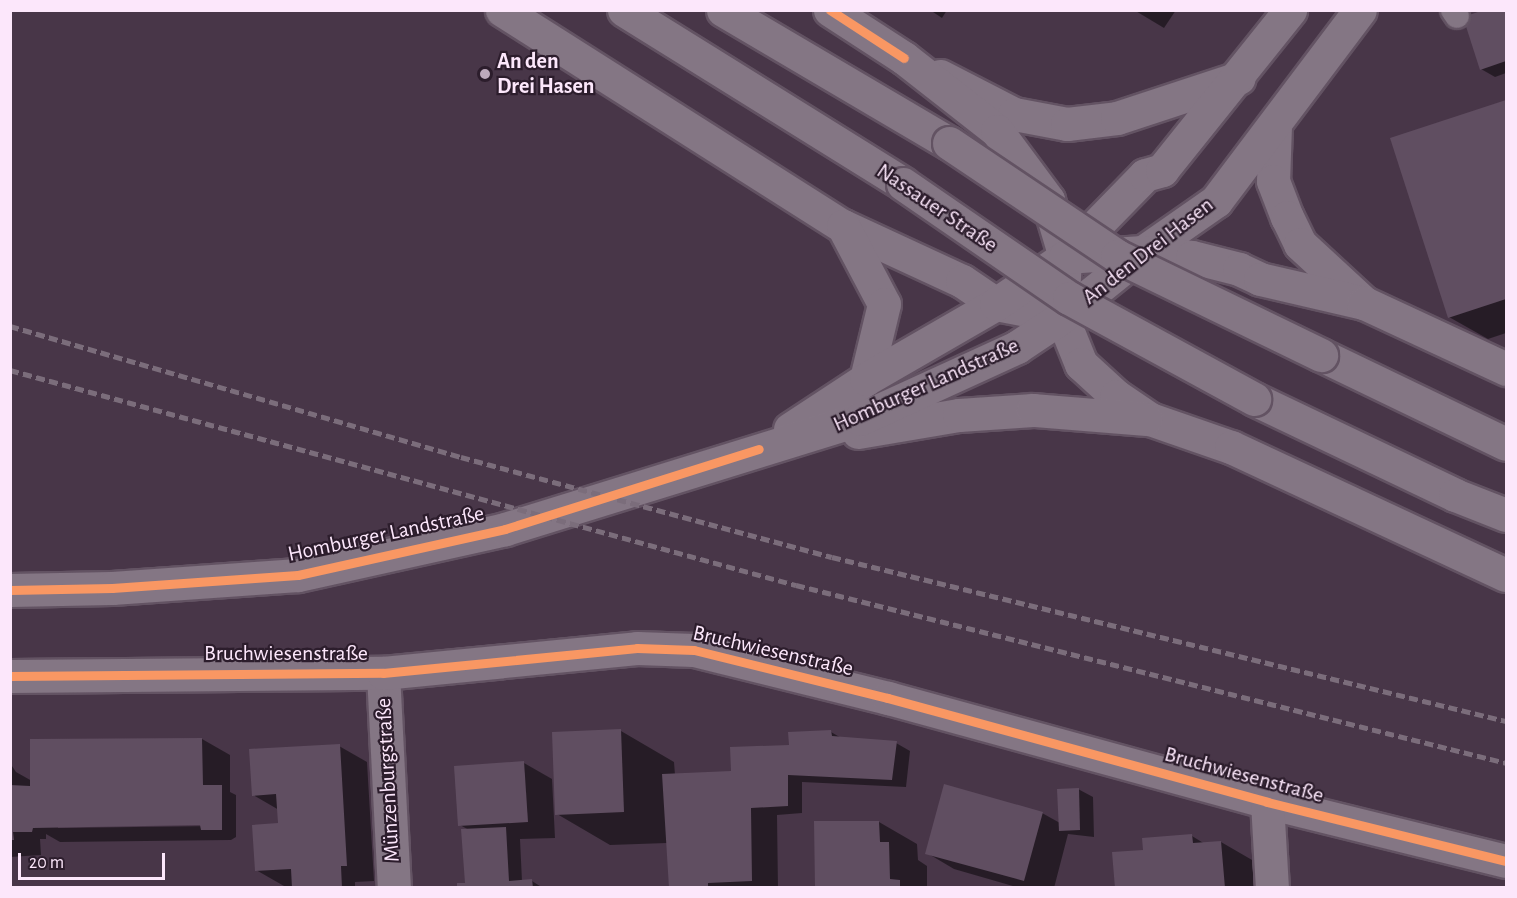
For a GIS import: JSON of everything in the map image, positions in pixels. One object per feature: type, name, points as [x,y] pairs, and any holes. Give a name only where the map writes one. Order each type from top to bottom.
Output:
[{"type":"main road","points":[[502,10],[843,226],[962,281],[996,304],[1062,317]]},
{"type":"main road","name":"Nassauer Straße","points":[[624,10],[903,184],[1070,298],[1254,399],[1455,495],[1506,514]]},
{"type":"main road","points":[[723,10],[949,143],[1117,256],[1506,444]]},
{"type":"main road","points":[[830,10],[904,58],[997,131],[1048,201],[1065,257],[1062,317],[1081,364],[1116,396],[1150,419]]},
{"type":"main road","name":"An den Drei Hasen","points":[[1065,257],[1145,175],[1162,170],[1239,78],[1290,10]]},
{"type":"main road","name":"An den Drei Hasen","points":[[1062,317],[1143,252],[1216,201],[1360,10]]},
{"type":"main road","points":[[904,58],[1014,114],[1068,124],[1117,118],[1239,78]]},
{"type":"main road","points":[[1275,125],[1274,181],[1300,244],[1364,303]]},
{"type":"main road","points":[[843,226],[884,304],[866,380]]},
{"type":"main road","points":[[1065,257],[1143,252],[1192,257],[1239,269],[1260,279],[1364,303],[1506,369]]},
{"type":"main road","name":"Homburger Landstraße","points":[[759,449],[866,380],[996,304],[1065,257]]},
{"type":"main road","name":"Homburger Landstraße","points":[[10,590],[112,588],[298,574],[506,529],[860,419],[1017,347],[1062,317]]},
{"type":"main road","points":[[759,449],[959,415],[1033,410],[1150,419],[1231,447],[1506,575]]},
{"type":"main road","name":"Bruchwiesenstraße","points":[[10,676],[383,673],[637,648],[694,650],[888,698],[1267,802],[1506,861]]},
{"type":"main road","name":"Münzenburgstraße","points":[[383,673],[394,888]]},
{"type":"main road","points":[[1267,802],[1272,888]]},
{"type":"building","points":[[1484,10],[1506,10],[1506,61],[1480,70],[1463,17]]},
{"type":"building","points":[[1506,100],[1506,299],[1448,318],[1390,138]]},
{"type":"building","points":[[621,729],[624,812],[555,815],[552,732]]},
{"type":"building","points":[[831,730],[832,736],[897,741],[892,780],[788,775],[788,806],[751,808],[752,881],[708,883],[708,888],[669,888],[662,774],[731,771],[730,747],[789,745],[788,732]]},
{"type":"building","points":[[202,738],[203,785],[222,785],[222,830],[201,830],[200,825],[33,828],[32,832],[13,832],[14,840],[10,840],[10,785],[30,786],[30,739]]},
{"type":"building","points":[[340,744],[347,866],[341,866],[342,888],[292,888],[291,869],[255,871],[252,825],[278,823],[276,794],[252,796],[249,749]]},
{"type":"building","points":[[524,761],[528,822],[458,826],[454,766]]},
{"type":"building","points":[[944,784],[1043,812],[1024,881],[925,854]]},
{"type":"building","points":[[1079,788],[1080,830],[1059,831],[1057,789]]},
{"type":"building","points":[[814,821],[879,821],[880,842],[889,842],[890,879],[900,880],[900,888],[815,888]]},
{"type":"building","points":[[506,827],[509,881],[532,879],[533,888],[457,888],[457,883],[465,883],[461,829]]},
{"type":"building","points":[[1192,834],[1193,843],[1221,841],[1225,888],[1115,888],[1112,852],[1143,850],[1142,838]]},
{"type":"railway","points":[[10,326],[461,457],[832,557],[1506,721]]},
{"type":"railway","points":[[10,370],[796,585],[1506,763]]},
{"type":"cycle path","points":[[830,10],[904,58]]},
{"type":"cycle path","points":[[10,590],[112,588],[298,575],[505,529],[759,449]]},
{"type":"cycle path","points":[[10,676],[383,673],[637,648],[694,650],[888,698],[1267,802],[1506,861]]},
{"type":"place","name":"An den Drei Hasen","points":[[485,74]]}]
